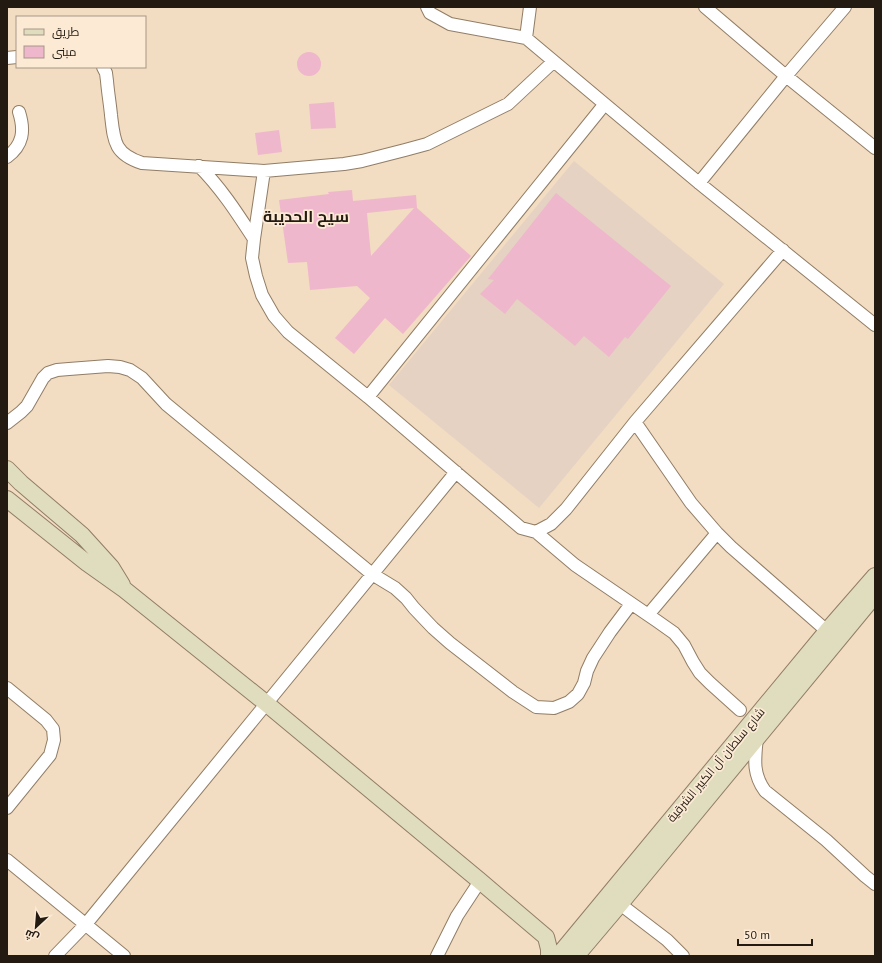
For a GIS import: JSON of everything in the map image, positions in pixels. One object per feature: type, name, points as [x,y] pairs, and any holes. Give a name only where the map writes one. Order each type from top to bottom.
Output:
[{"type":"main road","points":[[7,469],[20,483],[82,535],[111,566],[125,590]]},
{"type":"main road","points":[[7,499],[88,563],[125,590],[267,704],[480,881],[546,937],[549,956]]},
{"type":"main road","name":"شارع سلطان آل الكبير الشرقية","points":[[558,956],[827,631],[875,576]]},
{"type":"main road","name":"شارع سلطان آل الكبير الشرقية","points":[[576,956],[875,595]]},
{"type":"main road","points":[[546,937],[564,937],[575,935]]},
{"type":"street","points":[[427,7],[430,13],[450,24],[526,38],[699,183],[875,325]]},
{"type":"street","points":[[526,38],[530,7]]},
{"type":"street","points":[[705,7],[786,76],[875,148]]},
{"type":"street","points":[[699,183],[786,76],[845,7]]},
{"type":"street","points":[[104,68],[106,73],[114,137],[124,154],[132,160],[142,163],[264,171],[344,164],[427,144],[508,104],[553,62]]},
{"type":"street","points":[[368,397],[604,104]]},
{"type":"street","points":[[7,157],[15,150],[20,141],[22,122],[19,112]]},
{"type":"street","points":[[199,166],[224,195],[254,239]]},
{"type":"street","points":[[264,171],[252,258],[262,295],[274,316],[288,332],[368,397],[521,528],[536,532],[575,566],[657,620],[674,633],[684,645],[700,673],[740,710]]},
{"type":"street","points":[[536,532],[551,524],[566,509],[634,422],[783,250]]},
{"type":"street","points":[[7,422],[27,406],[43,378],[57,370],[108,366],[130,370],[142,378],[166,404],[372,574],[400,593],[433,628],[450,643],[513,692],[536,707],[554,708],[569,702],[578,694],[584,683],[587,671],[593,658],[631,604]]},
{"type":"street","points":[[634,422],[691,503],[717,533],[827,631]]},
{"type":"street","points":[[55,956],[86,924],[456,472]]},
{"type":"street","points":[[648,615],[717,533]]},
{"type":"street","points":[[7,688],[46,720],[53,729],[54,740],[50,755],[7,808]]},
{"type":"street","points":[[757,738],[755,763],[756,771],[765,791],[826,840],[864,876],[875,884]]},
{"type":"street","points":[[7,860],[124,956]]},
{"type":"street","points":[[437,956],[457,916],[480,881]]},
{"type":"street","points":[[620,904],[653,931],[667,940],[683,956]]},
{"type":"shaded area","points":[[574,161],[724,284],[539,508],[389,385]]},
{"type":"building","points":[[309,52],[318,55],[321,64],[318,73],[309,76],[300,73],[297,64],[300,55]]},
{"type":"building","points":[[334,102],[336,128],[311,129],[309,104]]},
{"type":"building","points":[[279,130],[282,152],[258,155],[255,133]]},
{"type":"building","points":[[352,190],[353,201],[416,195],[417,208],[471,256],[403,334],[385,318],[354,354],[335,338],[370,298],[357,286],[310,290],[307,262],[288,263],[279,200],[329,194],[328,192]],"holes":[[[414,208],[371,256],[367,213]]]},
{"type":"building","points":[[556,193],[671,286],[628,339],[625,337],[609,357],[584,336],[575,346],[517,299],[505,314],[480,294],[494,280],[488,279]]},
{"type":"district","name":"سيح الحديبة","points":[[306,216]]}]
